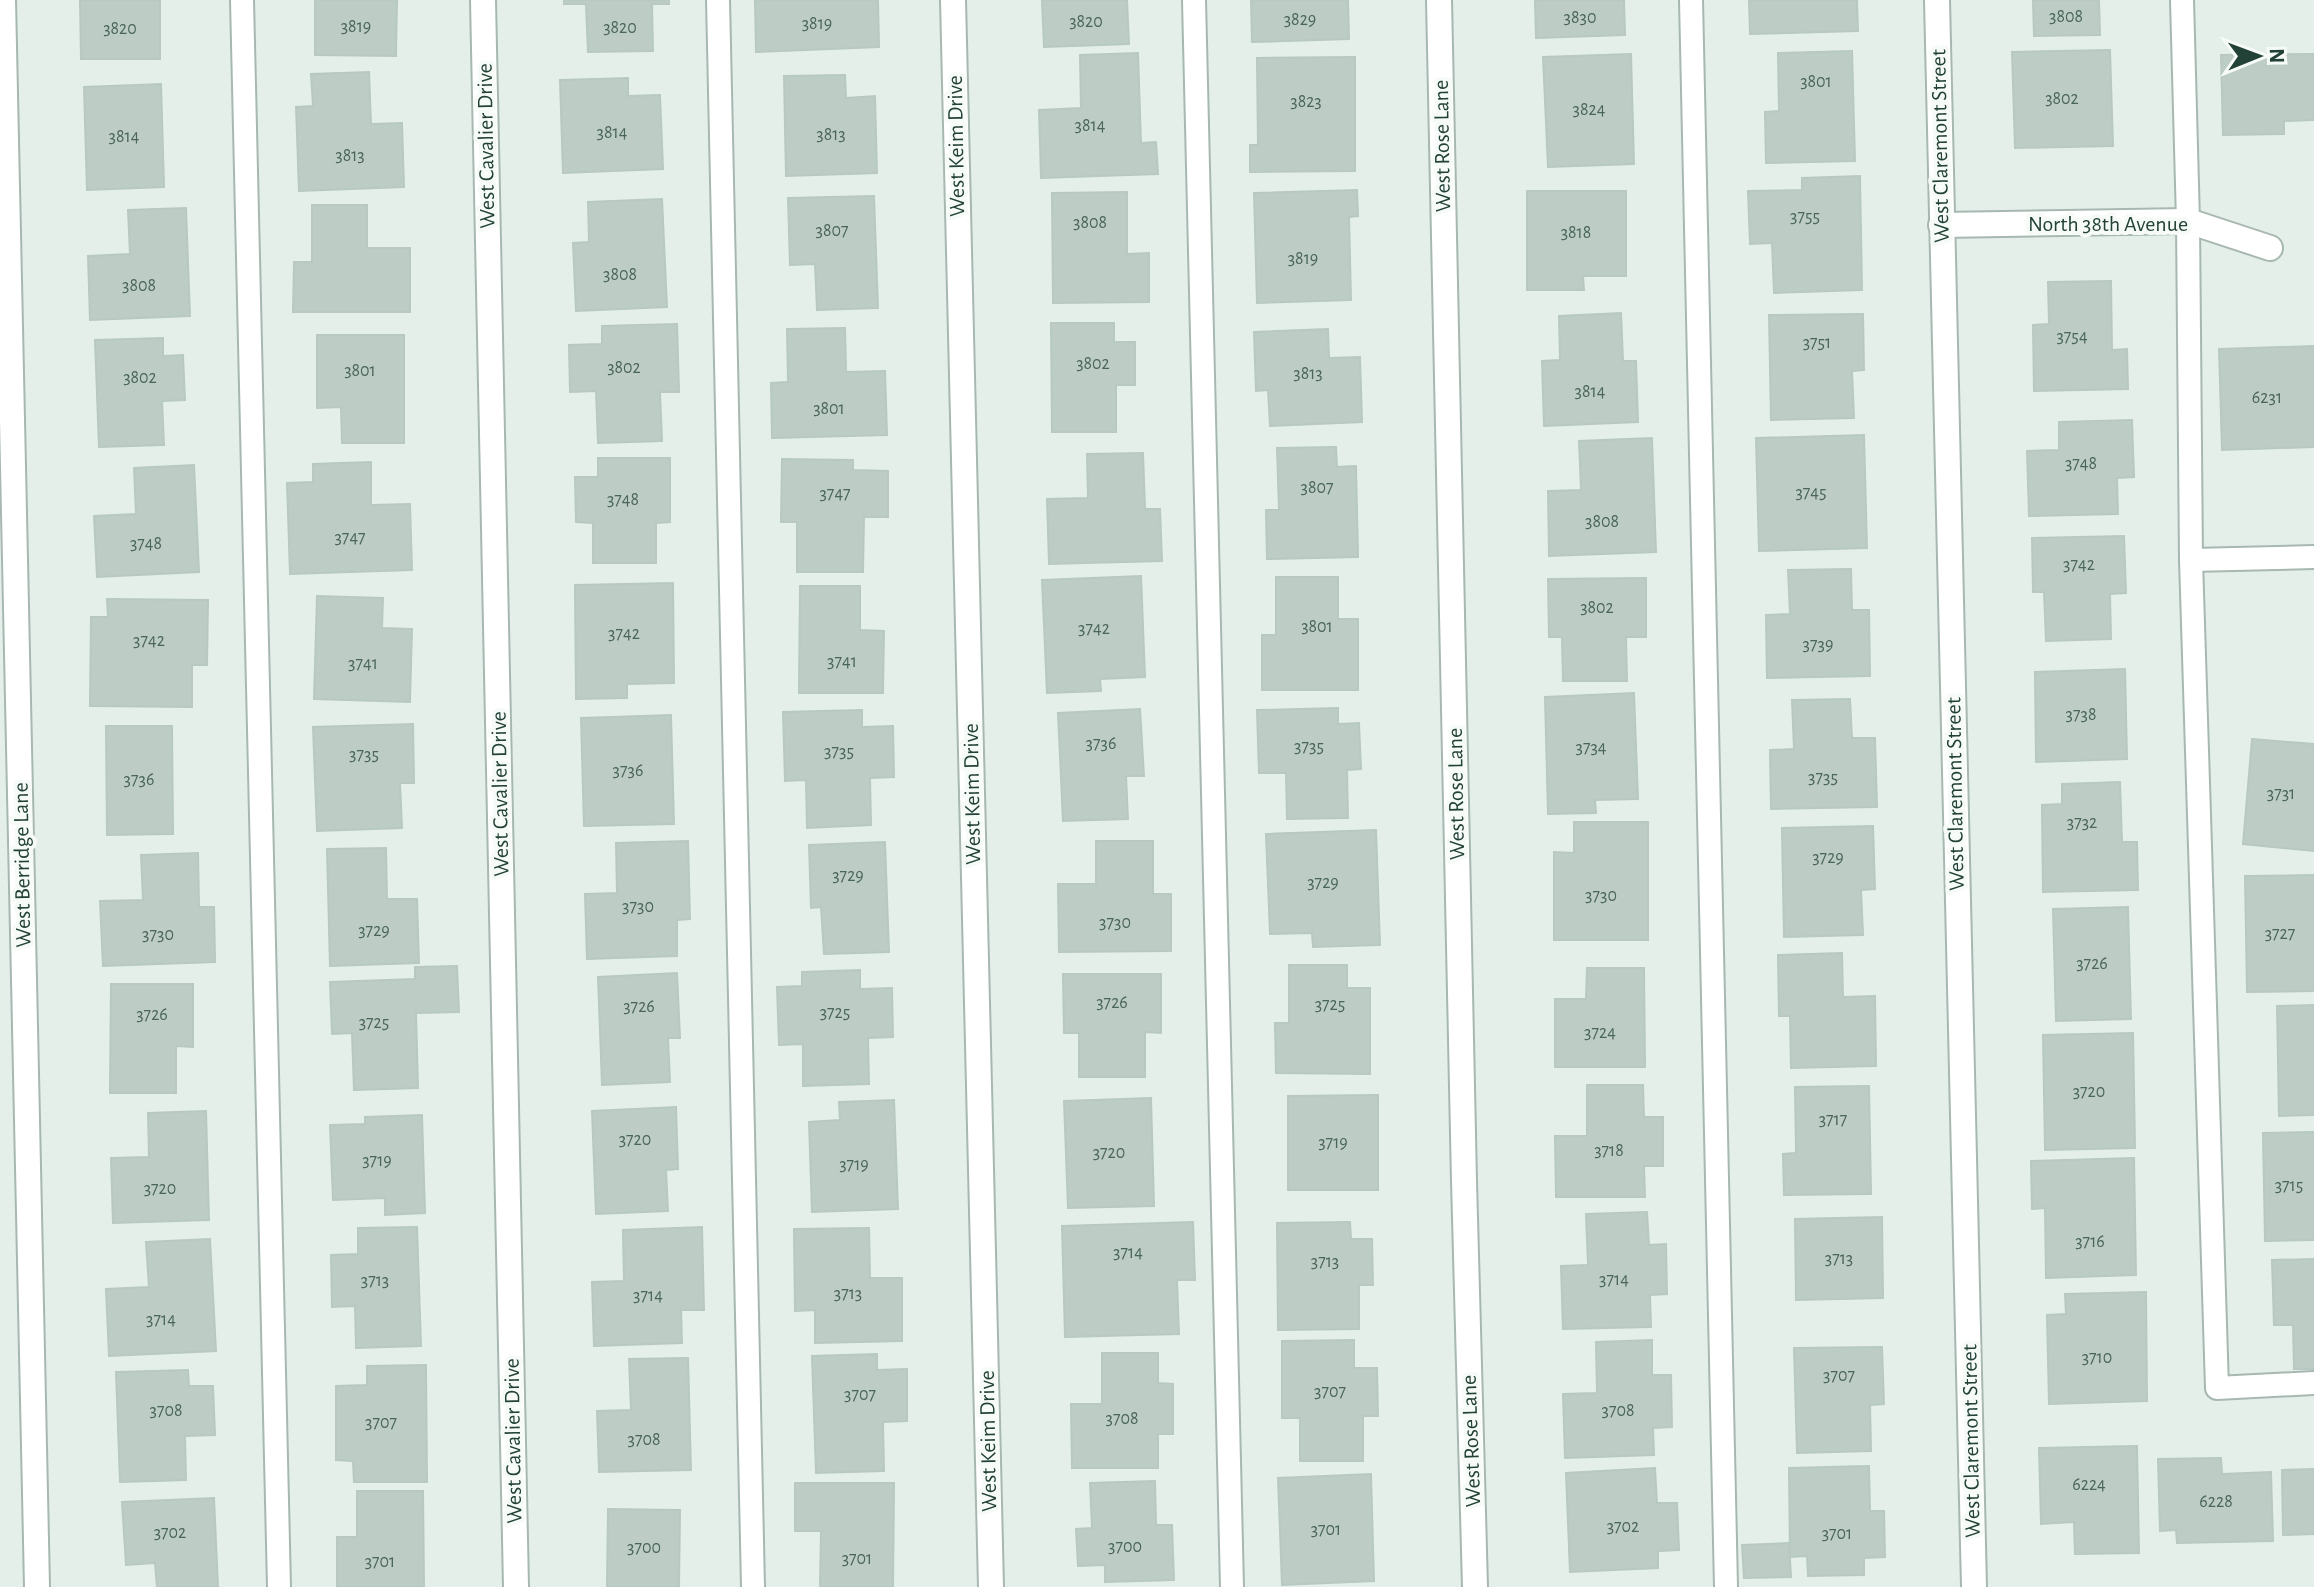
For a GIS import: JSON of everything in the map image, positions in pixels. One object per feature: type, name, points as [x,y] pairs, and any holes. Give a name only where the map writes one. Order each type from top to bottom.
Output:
[{"type":"street","name":"West Berridge Lane","points":[[3,0],[37,1587]]},
{"type":"street","name":"West Cavalier Drive","points":[[483,0],[516,1587]]},
{"type":"street","name":"West Keim Drive","points":[[953,0],[991,1587]]},
{"type":"street","name":"West Rose Lane","points":[[1439,0],[1475,1587]]},
{"type":"street","name":"West Claremont Street","points":[[1937,0],[1974,1587]]},
{"type":"street","name":"North 38th Avenue","points":[[1941,225],[2188,221],[2270,248]]},
{"type":"lane","points":[[242,0],[279,1587]]},
{"type":"lane","points":[[718,0],[753,1587]]},
{"type":"lane","points":[[1194,0],[1232,1587]]},
{"type":"lane","points":[[1691,0],[1726,1587]]},
{"type":"lane","points":[[2182,0],[2188,221],[2191,560],[2217,1388],[2314,1383]]},
{"type":"lane","points":[[2191,560],[2314,557]]},
{"type":"building","points":[[80,0],[160,0],[160,59],[81,59]]},
{"type":"building","points":[[315,0],[397,0],[396,56],[315,55]]},
{"type":"building","points":[[564,0],[669,0],[669,4],[652,4],[653,51],[588,52],[586,4],[564,4]]},
{"type":"building","points":[[755,0],[878,0],[879,47],[756,52]]},
{"type":"building","points":[[1042,0],[1127,0],[1129,44],[1044,47]]},
{"type":"building","points":[[1251,0],[1348,0],[1349,39],[1252,42]]},
{"type":"building","points":[[1535,0],[1624,0],[1625,35],[1536,38]]},
{"type":"building","points":[[1749,0],[1857,0],[1858,31],[1750,34]]},
{"type":"building","points":[[2033,0],[2099,0],[2100,35],[2034,36]]},
{"type":"building","points":[[2110,50],[2113,146],[2015,148],[2012,52]]},
{"type":"building","points":[[1852,51],[1855,161],[1766,163],[1765,112],[1779,111],[1778,53]]},
{"type":"building","points":[[1138,53],[1141,143],[1156,142],[1158,174],[1041,178],[1039,110],[1081,108],[1080,55]]},
{"type":"building","points":[[1631,54],[1634,164],[1548,167],[1543,57]]},
{"type":"building","points":[[2314,54],[2314,120],[2284,121],[2284,134],[2223,135],[2221,55]]},
{"type":"building","points":[[1355,57],[1355,171],[1250,172],[1250,145],[1258,145],[1257,58]]},
{"type":"building","points":[[369,72],[371,124],[402,123],[404,187],[299,191],[296,107],[313,106],[311,74]]},
{"type":"building","points":[[845,75],[846,98],[875,96],[877,173],[786,176],[784,76]]},
{"type":"building","points":[[628,78],[628,96],[660,95],[663,169],[563,173],[560,80]]},
{"type":"building","points":[[161,84],[164,187],[87,190],[84,87]]},
{"type":"building","points":[[1860,176],[1862,290],[1774,293],[1772,243],[1750,244],[1748,191],[1802,190],[1802,178]]},
{"type":"building","points":[[1357,190],[1358,216],[1349,217],[1351,300],[1257,303],[1254,193]]},
{"type":"building","points":[[1527,191],[1626,191],[1626,276],[1583,276],[1584,290],[1527,290]]},
{"type":"building","points":[[1127,192],[1127,254],[1149,253],[1149,302],[1053,303],[1052,193]]},
{"type":"building","points":[[874,196],[878,308],[817,310],[815,264],[790,265],[788,198]]},
{"type":"building","points":[[662,199],[667,307],[576,311],[573,243],[589,242],[588,202]]},
{"type":"building","points":[[312,205],[367,205],[367,248],[410,248],[410,312],[293,312],[294,262],[312,262]]},
{"type":"building","points":[[186,208],[190,316],[90,320],[88,256],[130,254],[128,210]]},
{"type":"building","points":[[2111,281],[2112,350],[2127,349],[2128,389],[2034,391],[2033,325],[2049,324],[2048,282]]},
{"type":"building","points":[[1621,313],[1623,361],[1636,361],[1638,422],[1544,426],[1542,361],[1560,360],[1559,316]]},
{"type":"building","points":[[1863,314],[1864,370],[1852,371],[1854,418],[1771,420],[1769,315]]},
{"type":"building","points":[[1051,323],[1114,323],[1114,342],[1135,342],[1135,385],[1116,385],[1116,432],[1052,432]]},
{"type":"building","points":[[677,324],[679,392],[660,392],[662,441],[598,443],[596,391],[570,392],[569,345],[602,344],[602,326]]},
{"type":"building","points":[[845,328],[846,372],[885,371],[887,435],[772,438],[771,383],[788,382],[787,329]]},
{"type":"building","points":[[1328,329],[1329,358],[1360,357],[1362,422],[1270,426],[1268,390],[1256,391],[1254,332]]},
{"type":"building","points":[[317,335],[404,335],[404,443],[342,443],[341,407],[317,408]]},
{"type":"building","points":[[163,338],[163,356],[183,355],[185,400],[162,401],[164,445],[99,447],[95,340]]},
{"type":"building","points":[[2314,346],[2314,447],[2222,450],[2219,349]]},
{"type":"building","points":[[2132,420],[2134,477],[2117,478],[2118,514],[2029,516],[2027,451],[2059,450],[2059,422]]},
{"type":"building","points":[[1864,435],[1867,548],[1759,551],[1756,438]]},
{"type":"building","points":[[1652,438],[1656,552],[1549,556],[1548,491],[1581,490],[1579,441]]},
{"type":"building","points":[[1336,447],[1337,467],[1356,466],[1358,557],[1267,559],[1266,510],[1279,510],[1277,448]]},
{"type":"building","points":[[1143,453],[1145,509],[1160,509],[1162,561],[1049,564],[1047,499],[1088,498],[1087,454]]},
{"type":"building","points":[[598,458],[670,458],[670,522],[656,523],[656,563],[593,563],[593,523],[576,522],[575,477],[598,477]]},
{"type":"building","points":[[782,459],[853,460],[853,470],[888,471],[888,517],[864,517],[863,572],[797,572],[797,522],[781,522]]},
{"type":"building","points":[[371,462],[371,505],[410,504],[412,570],[290,574],[287,483],[313,482],[313,464]]},
{"type":"building","points":[[194,465],[199,572],[97,577],[94,516],[136,514],[134,468]]},
{"type":"building","points":[[2124,536],[2126,593],[2110,594],[2111,639],[2046,641],[2044,592],[2033,592],[2032,538]]},
{"type":"building","points":[[1851,569],[1852,610],[1869,610],[1870,676],[1767,678],[1766,615],[1790,614],[1788,570]]},
{"type":"building","points":[[1141,576],[1145,677],[1100,679],[1101,691],[1047,693],[1042,580]]},
{"type":"building","points":[[1276,577],[1338,577],[1338,619],[1358,619],[1358,690],[1262,690],[1262,635],[1276,635]]},
{"type":"building","points":[[1646,578],[1646,637],[1626,637],[1627,681],[1563,681],[1562,637],[1549,637],[1548,579]]},
{"type":"building","points":[[673,583],[674,683],[627,684],[627,698],[576,699],[575,585]]},
{"type":"building","points":[[800,586],[860,586],[860,630],[884,631],[883,693],[799,693]]},
{"type":"building","points":[[317,596],[383,598],[382,628],[412,629],[410,702],[314,699]]},
{"type":"building","points":[[107,599],[208,600],[207,665],[192,665],[192,707],[90,706],[91,617],[108,617]]},
{"type":"building","points":[[2125,669],[2127,759],[2036,762],[2035,672]]},
{"type":"building","points":[[1634,693],[1638,799],[1595,800],[1596,813],[1548,814],[1545,697]]},
{"type":"building","points":[[1850,699],[1852,738],[1875,738],[1877,807],[1771,809],[1770,750],[1794,749],[1792,700]]},
{"type":"building","points":[[1338,708],[1338,724],[1359,723],[1361,769],[1347,770],[1348,818],[1287,819],[1286,773],[1259,773],[1257,710]]},
{"type":"building","points":[[1140,709],[1144,776],[1126,776],[1128,819],[1063,821],[1058,713]]},
{"type":"building","points":[[862,710],[862,727],[893,726],[894,777],[870,778],[871,825],[807,828],[806,780],[785,781],[783,712]]},
{"type":"building","points":[[671,715],[674,824],[584,826],[581,718]]},
{"type":"building","points":[[413,724],[414,783],[400,783],[402,828],[317,831],[313,727]]},
{"type":"building","points":[[106,726],[172,726],[173,834],[107,835]]},
{"type":"building","points":[[2252,739],[2314,744],[2314,851],[2243,844]]},
{"type":"building","points":[[2120,782],[2122,842],[2137,842],[2138,890],[2043,892],[2042,805],[2062,804],[2062,784]]},
{"type":"building","points":[[1574,822],[1648,822],[1648,940],[1554,940],[1554,852],[1574,853]]},
{"type":"building","points":[[1873,826],[1875,889],[1861,890],[1863,935],[1784,937],[1782,828]]},
{"type":"building","points":[[1376,830],[1380,945],[1313,947],[1312,933],[1270,934],[1266,834]]},
{"type":"building","points":[[688,841],[690,919],[677,920],[677,956],[587,959],[585,894],[617,893],[616,843]]},
{"type":"building","points":[[1096,841],[1153,841],[1153,894],[1171,894],[1171,951],[1059,952],[1058,884],[1096,884]]},
{"type":"building","points":[[885,842],[889,952],[824,954],[821,907],[811,908],[809,845]]},
{"type":"building","points":[[386,848],[387,899],[417,899],[419,963],[330,966],[327,849]]},
{"type":"building","points":[[198,853],[199,907],[214,907],[215,962],[103,966],[100,901],[143,900],[141,855]]},
{"type":"building","points":[[2314,875],[2314,991],[2247,992],[2245,876]]},
{"type":"building","points":[[2128,907],[2131,1019],[2056,1021],[2053,909]]},
{"type":"building","points":[[1842,953],[1843,997],[1875,996],[1876,1066],[1791,1068],[1790,1016],[1779,1016],[1778,955]]},
{"type":"building","points":[[1289,965],[1347,965],[1347,988],[1370,988],[1370,1074],[1276,1073],[1275,1023],[1289,1023]]},
{"type":"building","points":[[457,966],[459,1012],[416,1013],[418,1088],[354,1090],[352,1033],[332,1034],[330,982],[415,979],[415,967]]},
{"type":"building","points":[[1587,968],[1644,968],[1645,1067],[1555,1067],[1555,999],[1586,999]]},
{"type":"building","points":[[860,970],[860,989],[892,988],[893,1037],[868,1038],[869,1084],[803,1086],[803,1044],[779,1045],[777,987],[802,986],[802,972]]},
{"type":"building","points":[[677,973],[680,1038],[668,1038],[670,1082],[602,1085],[598,977]]},
{"type":"building","points":[[1063,974],[1161,974],[1161,1033],[1145,1032],[1145,1077],[1079,1077],[1079,1033],[1064,1033]]},
{"type":"building","points":[[111,984],[193,984],[193,1047],[176,1046],[176,1093],[110,1093]]},
{"type":"building","points":[[2314,1005],[2314,1115],[2279,1116],[2277,1006]]},
{"type":"building","points":[[2133,1033],[2135,1148],[2045,1150],[2043,1035]]},
{"type":"building","points":[[1587,1085],[1643,1085],[1644,1117],[1663,1117],[1663,1166],[1644,1166],[1645,1197],[1556,1197],[1555,1136],[1587,1136]]},
{"type":"building","points":[[1869,1086],[1871,1194],[1784,1195],[1783,1154],[1796,1153],[1795,1087]]},
{"type":"building","points":[[1378,1095],[1378,1190],[1288,1190],[1288,1096]]},
{"type":"building","points":[[1151,1098],[1154,1206],[1068,1208],[1064,1101]]},
{"type":"building","points":[[894,1100],[898,1209],[812,1212],[809,1122],[840,1120],[839,1102]]},
{"type":"building","points":[[676,1107],[678,1169],[666,1170],[668,1211],[596,1214],[592,1111]]},
{"type":"building","points":[[206,1111],[209,1220],[113,1223],[111,1158],[149,1157],[148,1113]]},
{"type":"building","points":[[422,1115],[425,1213],[385,1215],[385,1198],[333,1200],[330,1125],[365,1124],[365,1117]]},
{"type":"building","points":[[2314,1132],[2314,1240],[2265,1241],[2263,1133]]},
{"type":"building","points":[[2134,1158],[2136,1275],[2046,1278],[2045,1208],[2032,1209],[2031,1161]]},
{"type":"building","points":[[1647,1212],[1649,1245],[1666,1244],[1667,1294],[1650,1295],[1651,1327],[1563,1329],[1561,1266],[1588,1265],[1586,1214]]},
{"type":"building","points":[[1882,1217],[1883,1298],[1796,1300],[1795,1219]]},
{"type":"building","points":[[1193,1222],[1195,1280],[1177,1280],[1179,1334],[1065,1337],[1062,1226]]},
{"type":"building","points":[[1350,1222],[1351,1239],[1372,1239],[1373,1285],[1359,1285],[1359,1329],[1278,1330],[1277,1223]]},
{"type":"building","points":[[417,1227],[421,1346],[356,1348],[355,1306],[332,1307],[331,1255],[358,1254],[358,1228]]},
{"type":"building","points":[[702,1227],[704,1310],[681,1310],[682,1343],[594,1346],[592,1282],[624,1281],[623,1230]]},
{"type":"building","points":[[869,1228],[870,1278],[902,1278],[902,1341],[815,1343],[815,1310],[795,1311],[794,1229]]},
{"type":"building","points":[[210,1239],[216,1351],[109,1356],[106,1289],[149,1287],[146,1242]]},
{"type":"building","points":[[2314,1259],[2314,1369],[2294,1369],[2293,1325],[2274,1325],[2272,1260]]},
{"type":"building","points":[[2146,1292],[2147,1401],[2049,1404],[2047,1315],[2066,1314],[2065,1294]]},
{"type":"building","points":[[1354,1340],[1354,1368],[1377,1368],[1378,1416],[1363,1416],[1363,1461],[1300,1461],[1300,1418],[1282,1418],[1282,1341]]},
{"type":"building","points":[[1652,1340],[1652,1375],[1671,1375],[1672,1427],[1653,1428],[1654,1455],[1565,1458],[1563,1394],[1597,1393],[1596,1342]]},
{"type":"building","points":[[1882,1347],[1884,1404],[1870,1405],[1871,1451],[1797,1453],[1794,1348]]},
{"type":"building","points":[[1102,1353],[1158,1353],[1158,1383],[1173,1384],[1173,1434],[1158,1434],[1158,1468],[1072,1468],[1071,1404],[1102,1404]]},
{"type":"building","points":[[877,1354],[877,1370],[907,1369],[907,1421],[883,1422],[884,1471],[816,1473],[812,1356]]},
{"type":"building","points":[[688,1358],[691,1470],[599,1472],[597,1411],[631,1410],[629,1359]]},
{"type":"building","points":[[426,1365],[427,1482],[354,1482],[353,1461],[336,1460],[336,1386],[367,1385],[367,1366]]},
{"type":"building","points":[[188,1370],[189,1386],[213,1386],[215,1435],[185,1436],[186,1480],[120,1482],[116,1372]]},
{"type":"building","points":[[2137,1446],[2139,1553],[2075,1554],[2074,1522],[2041,1524],[2039,1448]]},
{"type":"building","points":[[2221,1458],[2222,1474],[2271,1472],[2273,1541],[2177,1543],[2176,1530],[2160,1531],[2158,1459]]},
{"type":"building","points":[[1869,1466],[1870,1511],[1884,1511],[1885,1557],[1864,1558],[1864,1575],[1808,1576],[1807,1556],[1790,1557],[1789,1468]]},
{"type":"building","points":[[1655,1468],[1657,1503],[1677,1503],[1679,1550],[1658,1551],[1658,1568],[1570,1572],[1566,1473]]},
{"type":"building","points":[[2314,1469],[2314,1534],[2283,1535],[2282,1470]]},
{"type":"building","points":[[1371,1474],[1374,1581],[1282,1585],[1278,1478]]},
{"type":"building","points":[[1155,1481],[1156,1525],[1172,1525],[1174,1580],[1105,1582],[1105,1565],[1078,1566],[1076,1529],[1092,1528],[1090,1483]]},
{"type":"building","points":[[795,1483],[894,1483],[893,1587],[820,1587],[821,1531],[795,1531]]},
{"type":"building","points":[[357,1491],[423,1491],[424,1587],[337,1587],[337,1537],[357,1537]]},
{"type":"building","points":[[214,1498],[218,1587],[157,1587],[155,1563],[126,1565],[122,1502]]},
{"type":"building","points":[[608,1509],[680,1510],[679,1587],[607,1587]]},
{"type":"building","points":[[1789,1543],[1791,1577],[1744,1578],[1742,1545]]}]
